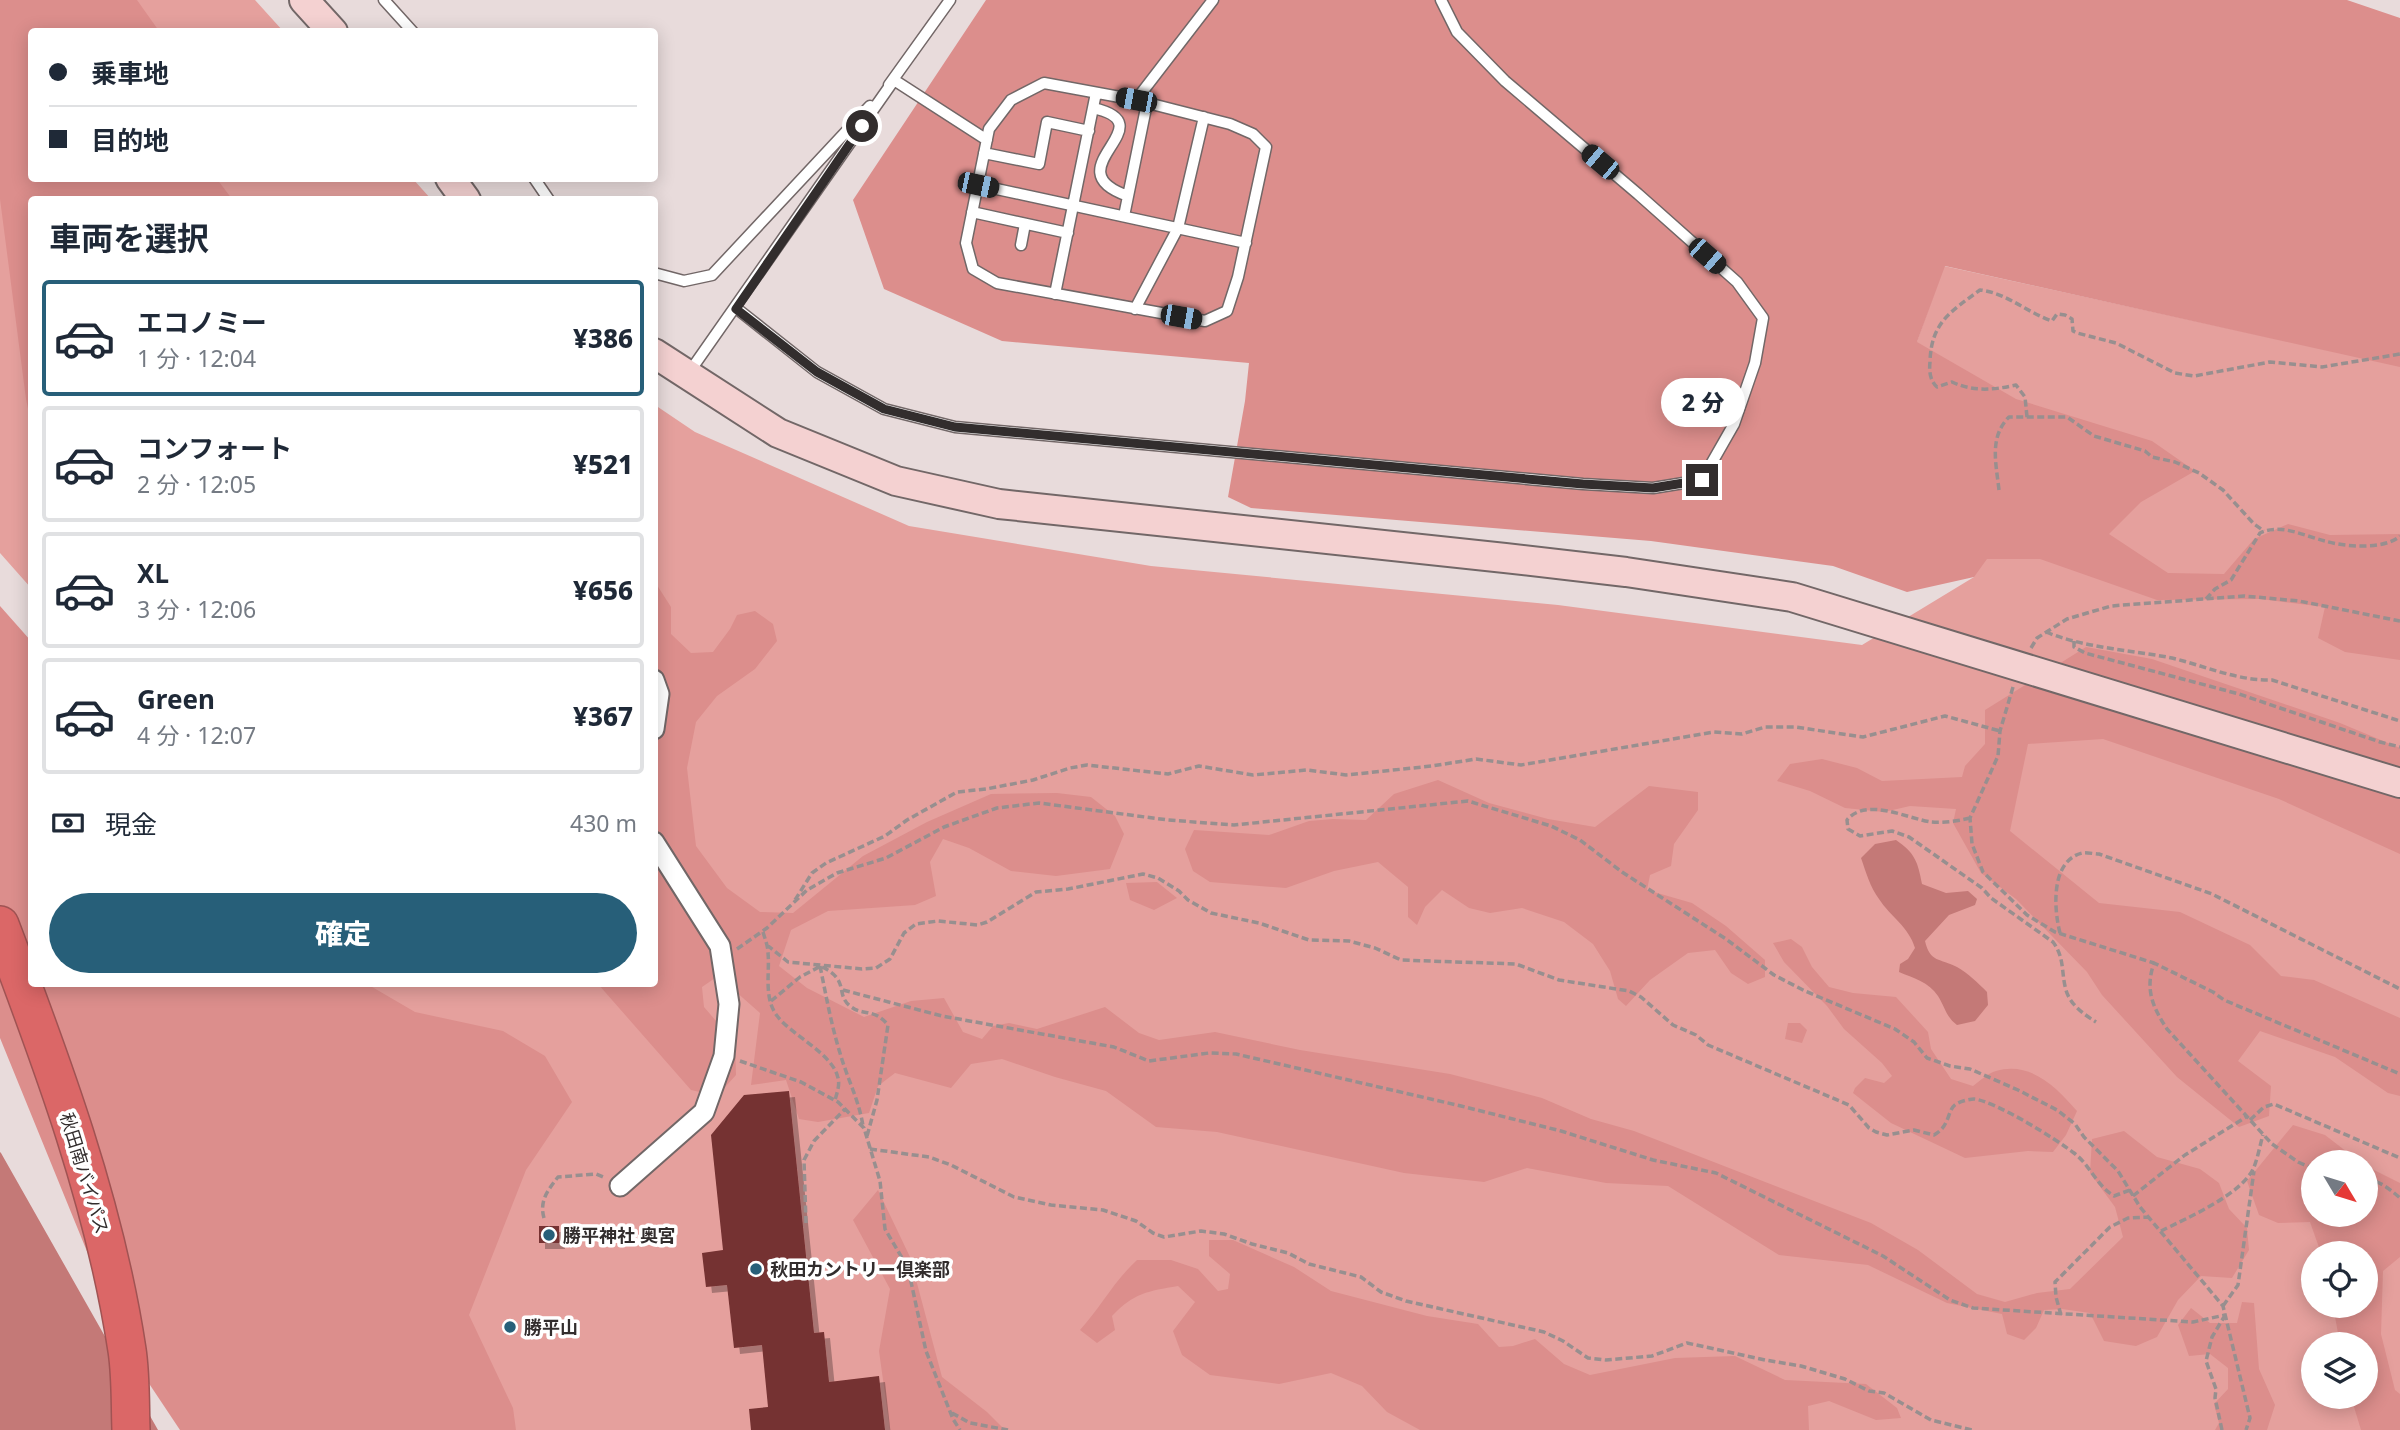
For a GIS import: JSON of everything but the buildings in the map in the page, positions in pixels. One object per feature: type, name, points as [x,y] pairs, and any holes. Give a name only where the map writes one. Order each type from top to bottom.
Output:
[{"type":"highway","name":"秋田南バイパス","points":[[0,925],[45,1044],[103,1231],[128,1352],[131,1430]]},
{"type":"street","points":[[304,0],[329,28]]},
{"type":"street","points":[[658,356],[778,433],[897,481],[999,504],[1599,569],[1792,597],[2400,783]]},
{"type":"street","points":[[620,1186],[704,1112],[724,1056],[729,1004],[720,946],[658,849]]},
{"type":"lane","points":[[384,0],[409,28]]},
{"type":"lane","points":[[688,374],[950,0]]},
{"type":"lane","points":[[1124,216],[1141,101],[1213,0]]},
{"type":"lane","points":[[736,309],[817,372],[884,409],[955,427],[1583,484],[1653,488],[1702,480],[1734,424],[1755,363],[1763,318],[1737,282],[1639,194],[1504,81],[1457,32],[1441,0]]},
{"type":"lane","points":[[894,80],[987,140]]},
{"type":"lane","points":[[658,274],[684,281],[712,275],[894,80]]},
{"type":"lane","points":[[1044,83],[1096,93],[1141,101],[1230,124],[1253,134],[1266,147],[1238,277],[1227,311],[1205,321],[997,283],[973,269],[966,243],[989,129],[1011,100],[1044,83]]},
{"type":"lane","points":[[1055,294],[1096,93]]},
{"type":"lane","points":[[1093,107],[1108,111],[1118,123],[1119,134],[1105,153],[1100,166],[1101,180],[1109,190],[1128,196]]},
{"type":"lane","points":[[1135,309],[1178,228],[1204,117]]},
{"type":"lane","points":[[984,153],[1039,164],[1047,122],[1089,131]]},
{"type":"lane","points":[[978,185],[1246,243]]},
{"type":"lane","points":[[972,212],[1068,233]]},
{"type":"lane","points":[[1021,245],[1025,224]]},
{"type":"path","points":[[2027,416],[2025,397],[2015,386],[1988,391],[1966,389],[1952,382],[1937,387],[1933,384],[1929,372],[1930,345],[1938,326],[1980,290],[2011,299],[2035,315],[2052,321],[2057,314],[2065,315],[2071,319],[2073,331],[2116,344],[2175,373],[2194,376],[2270,362],[2322,367],[2400,354]]},
{"type":"path","points":[[1999,490],[1995,441],[1999,427],[2009,417],[2067,417],[2094,436],[2144,451],[2152,457],[2175,462],[2199,473],[2222,490],[2264,531]]},
{"type":"path","points":[[2206,599],[2215,589],[2231,580],[2260,533],[2264,531],[2282,529],[2327,542],[2384,546],[2400,536]]},
{"type":"path","points":[[2028,653],[2037,638],[2067,619],[2111,606],[2244,597],[2299,601],[2400,621]]},
{"type":"path","points":[[2046,632],[2074,641],[2175,659],[2255,681],[2272,680],[2400,721]]},
{"type":"path","points":[[2074,641],[2074,647],[2085,653],[2239,694],[2400,747]]},
{"type":"path","points":[[2016,679],[2000,731],[1998,756],[1970,818],[1972,844],[1983,872],[2027,915],[2060,933],[2154,963],[2224,1000],[2400,1074]]},
{"type":"path","points":[[793,904],[812,873],[826,863],[885,836],[907,820],[957,792],[1033,780],[1087,765],[1168,774],[1199,766],[1253,775],[1307,770],[1346,775],[1476,759],[1521,765],[1714,732],[1742,734],[1765,727],[1795,727],[1863,737],[1945,716],[2000,731]]},
{"type":"path","points":[[722,957],[762,932],[807,890],[837,873],[886,858],[944,827],[997,808],[1039,803],[1168,820],[1234,825],[1468,801],[1551,826],[1580,840],[1622,872],[1726,939],[1774,975],[1895,1029],[1914,1042],[1927,1058],[1970,1069],[2018,1090],[2057,1110],[2075,1124],[2084,1138],[2118,1171],[2148,1217],[2223,1306],[2250,1418],[2246,1430]]},
{"type":"path","points":[[1970,818],[1934,822],[1872,809],[1853,813],[1847,820],[1848,829],[1860,836],[1892,831],[1909,837],[2053,942],[2061,952],[2066,992],[2081,1012],[2096,1022]]},
{"type":"path","points":[[2060,933],[2054,896],[2058,879],[2068,862],[2081,853],[2099,854],[2212,894],[2400,989]]},
{"type":"path","points":[[767,946],[788,962],[862,970],[876,968],[890,959],[904,933],[916,923],[938,921],[978,925],[1036,892],[1068,889],[1143,874],[1158,878],[1211,913],[1259,923],[1309,940],[1349,941],[1375,948],[1401,960],[1516,964],[1559,980],[1629,991],[1641,997],[1673,1025],[1696,1035],[1708,1045],[1849,1105],[1869,1128],[1887,1135],[1914,1130],[1934,1135],[1943,1130],[1951,1108],[1956,1103],[1973,1099],[2013,1115],[2076,1154],[2105,1191],[2114,1196],[2130,1190]]},
{"type":"path","points":[[762,932],[767,946],[770,1001],[776,1015],[833,1067],[839,1086],[835,1100]]},
{"type":"path","points":[[2154,963],[2149,977],[2153,1008],[2166,1029],[2263,1135],[2301,1162]]},
{"type":"path","points":[[820,966],[835,973],[845,1001],[851,1007],[862,1013],[872,1012],[888,1025],[877,1100],[867,1139]]},
{"type":"path","points":[[770,1001],[800,977],[820,966]]},
{"type":"path","points":[[820,966],[832,1026],[859,1102],[880,1181],[885,1229],[908,1268],[926,1351],[960,1430]]},
{"type":"path","points":[[843,990],[942,1016],[1114,1048],[1149,1061],[1209,1053],[1236,1054],[1561,1131],[1653,1160],[1716,1172],[1883,1256],[1950,1300],[1973,1308],[2193,1322],[2225,1315]]},
{"type":"path","points":[[724,1056],[800,1082],[835,1100],[864,1128]]},
{"type":"path","points":[[2133,1196],[2185,1155],[2264,1107],[2274,1104],[2400,1158]]},
{"type":"path","points":[[806,1223],[804,1160],[814,1141],[845,1109]]},
{"type":"path","points":[[2223,1306],[2238,1285],[2254,1169],[2263,1135]]},
{"type":"path","points":[[870,1149],[929,1157],[951,1165],[1014,1197],[1051,1205],[1103,1210],[1136,1221],[1164,1237],[1201,1231],[1224,1234],[1288,1253],[1310,1265],[1361,1277],[1381,1292],[1406,1301],[1544,1332],[1588,1358],[1606,1360],[1652,1356],[1687,1343],[1801,1366],[1844,1378],[1869,1391],[1884,1393],[1931,1420],[1972,1430]]},
{"type":"path","points":[[2160,1231],[2190,1217],[2240,1186],[2254,1169]]},
{"type":"path","points":[[544,1218],[541,1210],[546,1193],[558,1177],[596,1174],[620,1186]]},
{"type":"path","points":[[2378,1183],[2400,1198]]},
{"type":"path","points":[[2061,1315],[2055,1282],[2110,1227],[2128,1218],[2148,1217]]},
{"type":"path","points":[[2222,1430],[2215,1398],[2216,1389],[2206,1361],[2213,1338],[2225,1315]]},
{"type":"path","points":[[950,1412],[970,1423],[1008,1430]]},
{"type":"shaded area","points":[[0,0],[255,0],[280,28],[28,28],[28,182],[416,182],[428,196],[28,196],[28,585],[0,553]]},
{"type":"shaded area","points":[[0,0],[137,0],[157,28],[28,28],[28,182],[219,182],[230,196],[28,196],[28,409],[0,199]]},
{"type":"shaded area","points":[[986,0],[2347,0],[2400,18],[2400,367],[1945,266],[1917,342],[2016,399],[2152,441],[2195,471],[2141,502],[2109,534],[2168,573],[2224,574],[2254,539],[2288,524],[2330,535],[2400,534],[2400,660],[2345,652],[2318,638],[2325,607],[2260,599],[2157,600],[2040,559],[1987,559],[1974,577],[1907,592],[1833,566],[1651,541],[1251,508],[1228,497],[1249,363],[1002,341],[884,289],[853,200]]},
{"type":"shaded area","name":"秋田カントリー倶楽部","points":[[1944,266],[2400,366],[2400,1430],[495,1430],[338,987],[658,987],[658,407],[695,432],[909,526],[1151,566],[1558,605],[1862,645],[1974,577],[1877,453]]},
{"type":"shaded area","points":[[658,587],[671,607],[671,634],[691,653],[713,652],[737,615],[755,611],[773,624],[777,641],[755,669],[717,696],[696,722],[687,768],[696,846],[727,888],[760,912],[793,913],[863,856],[927,822],[991,794],[1057,793],[1091,797],[1115,816],[1124,834],[1110,869],[1056,876],[1011,871],[969,848],[943,839],[930,862],[936,896],[915,905],[828,911],[791,930],[779,966],[807,988],[864,1017],[911,1001],[944,998],[963,1032],[982,1039],[993,1026],[1009,1023],[1037,1029],[1105,1007],[1139,1033],[1159,1040],[1215,1032],[1300,1050],[1450,1074],[1542,1098],[1591,1119],[1634,1131],[1871,1223],[1918,1250],[1977,1294],[2005,1302],[2037,1293],[2070,1289],[2123,1237],[2115,1207],[2090,1173],[2092,1139],[2124,1131],[2157,1157],[2200,1169],[2219,1183],[2229,1209],[2247,1228],[2249,1250],[2232,1278],[2201,1276],[2178,1300],[2157,1337],[2136,1346],[2104,1341],[2090,1313],[2062,1309],[2044,1310],[2036,1328],[2024,1340],[2007,1334],[2002,1314],[1947,1303],[1868,1265],[1779,1255],[1668,1186],[1606,1183],[1527,1168],[1484,1182],[1404,1173],[1217,1132],[1156,1127],[1106,1091],[1002,1059],[971,1064],[951,1088],[895,1073],[878,1086],[869,1113],[818,1122],[799,1119],[786,1080],[751,1085],[760,1013],[718,976],[702,987],[704,1007],[735,1043],[736,1075],[717,1096],[691,1090],[601,987],[658,987]]},
{"type":"shaded area","points":[[0,606],[28,638],[28,987],[372,987],[415,1012],[503,1031],[545,1056],[572,1102],[526,1170],[469,1315],[513,1408],[516,1430],[180,1430],[128,1352],[0,1038]]},
{"type":"shaded area","points":[[2086,647],[2152,659],[2340,723],[2400,748],[2400,854],[2279,799],[2103,739],[2028,744],[2010,831],[2099,903],[2180,912],[2250,945],[2281,976],[2314,980],[2400,1018],[2400,1096],[2388,1093],[2335,1057],[2260,1031],[2238,1061],[2271,1086],[2269,1116],[2239,1127],[2177,1077],[2102,995],[2087,972],[2016,899],[1981,873],[1953,823],[1956,809],[1910,806],[1884,812],[1845,808],[1810,791],[1777,781],[1790,764],[1822,759],[1857,768],[1882,781],[1962,777],[1965,766],[1985,744],[1985,710]]},
{"type":"shaded area","points":[[1438,780],[1489,803],[1548,819],[1595,827],[1649,786],[1698,792],[1698,810],[1674,844],[1671,866],[1650,875],[1647,890],[1692,903],[1726,926],[1765,960],[1765,977],[1748,984],[1731,973],[1715,950],[1688,953],[1650,980],[1626,1006],[1618,999],[1610,971],[1593,944],[1564,922],[1522,908],[1490,913],[1469,908],[1442,890],[1425,907],[1417,925],[1408,917],[1408,887],[1378,862],[1334,871],[1286,888],[1210,882],[1193,871],[1185,849],[1194,830],[1269,835],[1309,821],[1366,820],[1394,794]]},
{"type":"shaded area","points":[[1896,840],[1908,849],[1915,859],[1922,884],[1946,893],[1968,891],[1977,899],[1975,905],[1949,915],[1925,941],[1933,957],[1961,969],[1987,992],[1988,1005],[1975,1021],[1957,1025],[1950,1019],[1930,987],[1899,972],[1900,964],[1908,959],[1915,948],[1904,928],[1876,894],[1861,858],[1875,844]]},
{"type":"shaded area","points":[[1157,882],[1177,898],[1154,910],[1130,900],[1126,883]]},
{"type":"shaded area","points":[[1791,939],[1802,947],[1812,967],[1829,987],[1853,993],[1896,997],[1928,1032],[1931,1049],[1951,1079],[1973,1086],[1993,1072],[2009,1069],[2042,1078],[2077,1111],[2066,1135],[2053,1152],[2028,1151],[1965,1158],[1891,1123],[1853,1093],[1865,1078],[1884,1083],[1892,1076],[1882,1063],[1844,1029],[1827,1006],[1784,962],[1773,943]]},
{"type":"shaded area","points":[[1788,1023],[1800,1023],[1807,1030],[1802,1043],[1785,1039]]},
{"type":"shaded area","points":[[2293,1125],[2325,1135],[2344,1150],[2301,1150],[2301,1222],[2278,1223],[2259,1215],[2247,1181]]},
{"type":"shaded area","points":[[1,1153],[158,1430],[0,1430]]},
{"type":"shaded area","points":[[2378,1172],[2400,1183],[2400,1257],[2383,1271],[2381,1334],[2395,1390],[2400,1394],[2400,1430],[2361,1430],[2355,1409],[2378,1409],[2378,1332],[2338,1332],[2335,1318],[2378,1318],[2378,1241],[2317,1241],[2312,1227],[2378,1227]]},
{"type":"shaded area","points":[[878,1190],[910,1257],[942,1377],[987,1412],[1005,1430],[890,1430],[879,1351],[890,1289],[853,1220]]},
{"type":"shaded area","points":[[1209,1240],[1233,1240],[1294,1267],[1331,1291],[1427,1316],[1478,1324],[1499,1347],[1535,1339],[1564,1364],[1590,1375],[1675,1358],[1735,1356],[1785,1380],[1866,1384],[1897,1408],[1901,1418],[1876,1420],[1829,1401],[1808,1406],[1809,1430],[1420,1430],[1387,1412],[1362,1386],[1331,1373],[1279,1384],[1210,1375],[1182,1355],[1173,1331],[1195,1302],[1178,1286],[1150,1292],[1127,1302],[1112,1316],[1115,1330],[1097,1343],[1080,1330],[1137,1260],[1171,1260],[1198,1269],[1218,1291],[1228,1289],[1230,1274],[1209,1256]]},
{"type":"shaded area","points":[[2242,1302],[2254,1303],[2259,1369],[2275,1405],[2267,1430],[2215,1430],[2219,1423],[2214,1404],[2228,1389],[2228,1368],[2210,1354],[2189,1356],[2178,1325],[2191,1308],[2210,1323],[2237,1323]]},
{"type":"place","name":"勝平神社 奥宮","points":[[549,1235]]},
{"type":"place","name":"秋田カントリー倶楽部","points":[[756,1269]]},
{"type":"place","name":"勝平山","points":[[510,1327]]},
{"type":"route","points":[[862,126],[736,309],[817,372],[884,409],[955,427],[1583,484],[1653,488],[1702,480]]}]
